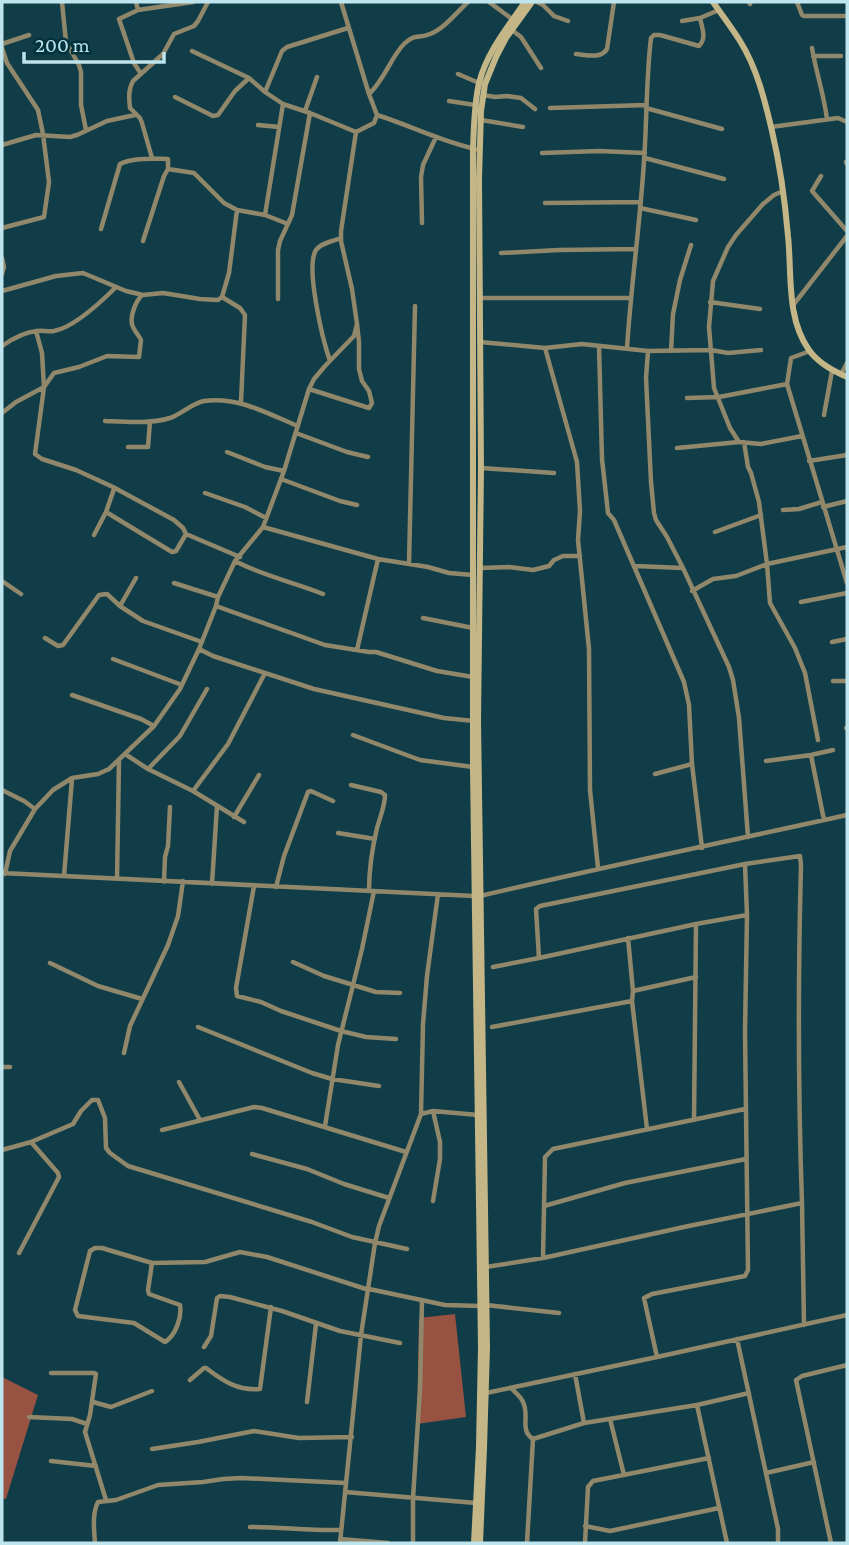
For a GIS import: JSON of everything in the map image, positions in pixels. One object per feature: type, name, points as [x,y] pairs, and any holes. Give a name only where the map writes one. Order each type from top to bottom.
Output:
[{"type":"main road","points":[[480,1543],[486,1393],[478,1115],[476,721],[481,468],[475,105],[479,83],[490,54],[525,2]]},
{"type":"main road","points":[[474,1543],[486,1267],[473,766],[476,721],[473,575],[476,150],[483,95],[490,69],[532,2]]},
{"type":"main road","points":[[713,2],[751,61],[771,127],[783,191],[797,324],[810,351],[832,370],[844,376]]},
{"type":"street","points":[[62,2],[66,42],[81,72],[81,105],[86,131]]},
{"type":"street","points":[[136,2],[138,10]]},
{"type":"street","points":[[141,74],[134,63],[119,19],[138,10],[193,2]]},
{"type":"street","points":[[152,158],[144,128],[130,108],[129,91],[133,81],[163,54],[174,34],[194,26],[208,2]]},
{"type":"street","points":[[192,51],[249,78],[283,104],[356,132],[368,128],[377,115],[341,2]]},
{"type":"street","points":[[369,94],[387,72],[402,45],[416,36],[431,34],[468,2]]},
{"type":"street","points":[[489,2],[512,19]]},
{"type":"street","points":[[537,2],[554,16],[568,20]]},
{"type":"street","points":[[576,54],[604,54],[614,2]]},
{"type":"street","points":[[797,2],[804,16],[846,16]]},
{"type":"street","points":[[682,21],[700,18],[719,10]]},
{"type":"street","points":[[627,348],[645,155],[651,38],[660,35],[699,46],[704,37],[700,18]]},
{"type":"street","points":[[265,92],[282,51],[287,47],[348,28]]},
{"type":"street","points":[[512,30],[523,40],[541,68]]},
{"type":"street","points":[[2,228],[44,217],[48,182],[38,110],[7,63],[2,46],[29,35]]},
{"type":"street","points":[[812,48],[827,119]]},
{"type":"street","points":[[813,56],[841,57]]},
{"type":"street","points":[[458,74],[479,83]]},
{"type":"street","points":[[278,299],[278,250],[292,215],[308,112],[317,77]]},
{"type":"street","points":[[175,97],[213,116],[218,115],[234,91],[249,78]]},
{"type":"street","points":[[483,95],[521,98],[535,109]]},
{"type":"street","points":[[449,101],[475,105]]},
{"type":"street","points":[[265,215],[283,104]]},
{"type":"street","points":[[550,108],[646,106],[722,129]]},
{"type":"street","points":[[2,145],[43,134],[70,136],[107,121],[136,115]]},
{"type":"street","points":[[377,115],[476,150]]},
{"type":"street","points":[[771,127],[838,118],[847,122]]},
{"type":"street","points":[[481,120],[523,127]]},
{"type":"street","points":[[258,125],[279,127]]},
{"type":"street","points":[[309,390],[369,408],[371,405],[372,398],[362,381],[359,369],[357,324],[341,238],[356,132]]},
{"type":"street","points":[[422,223],[421,177],[423,165],[436,137]]},
{"type":"street","points":[[542,153],[598,151],[645,155],[724,178]]},
{"type":"street","points":[[101,229],[120,164],[152,158],[168,159],[168,169],[143,242]]},
{"type":"street","points":[[168,169],[194,173],[224,203],[237,210],[265,215],[288,224]]},
{"type":"street","points":[[793,305],[847,234],[812,191],[821,176]]},
{"type":"street","points":[[783,191],[763,204],[728,247],[713,281],[709,327],[714,388],[730,428],[741,442],[756,488],[771,603],[805,673],[818,740]]},
{"type":"street","points":[[545,202],[640,205],[696,220]]},
{"type":"street","points":[[2,291],[55,276],[83,273],[143,295],[163,293],[216,300],[222,297],[229,273],[237,210]]},
{"type":"street","points":[[330,361],[315,293],[313,260],[319,246],[341,238]]},
{"type":"street","points":[[671,351],[673,314],[691,245]]},
{"type":"street","points":[[501,253],[636,249]]},
{"type":"street","points":[[2,258],[2,274]]},
{"type":"street","points":[[2,346],[13,338],[36,331],[54,331],[75,321],[96,307],[116,287]]},
{"type":"street","points":[[2,413],[44,387],[54,373],[107,356],[139,357],[141,338],[132,322],[135,305],[143,295]]},
{"type":"street","points":[[222,297],[240,308],[245,315],[241,402]]},
{"type":"street","points":[[480,298],[630,298]]},
{"type":"street","points":[[710,302],[760,309]]},
{"type":"street","points":[[409,564],[415,306]]},
{"type":"street","points":[[357,324],[354,336],[314,379],[263,527],[238,559],[218,597],[202,642],[182,685],[154,726],[109,769],[98,774],[72,778],[53,790],[35,809],[10,851],[3,873],[477,896],[847,815]]},
{"type":"street","points":[[36,331],[42,354],[44,387],[36,456],[111,484],[174,520],[186,534],[238,559],[247,568],[323,594]]},
{"type":"street","points":[[480,342],[545,348],[582,344],[648,351],[761,350]]},
{"type":"street","points":[[599,346],[602,459],[608,513],[614,520],[635,566],[684,682],[689,705],[692,764],[702,848]]},
{"type":"street","points":[[545,348],[577,462],[580,556],[589,649],[590,790],[598,868]]},
{"type":"street","points":[[648,351],[646,378],[654,513],[683,568],[733,680],[739,718],[748,837]]},
{"type":"street","points":[[810,351],[791,358],[787,384],[847,583]]},
{"type":"street","points":[[844,376],[847,363]]},
{"type":"street","points":[[824,415],[832,370]]},
{"type":"street","points":[[687,398],[719,397],[787,384]]},
{"type":"street","points":[[105,421],[172,418],[206,400],[241,402],[298,425]]},
{"type":"street","points":[[128,447],[148,447],[150,421]]},
{"type":"street","points":[[296,433],[368,457]]},
{"type":"street","points":[[677,448],[741,442],[761,444],[802,436]]},
{"type":"street","points":[[227,452],[265,467],[284,471]]},
{"type":"street","points":[[809,461],[847,455]]},
{"type":"street","points":[[481,468],[554,473]]},
{"type":"street","points":[[281,479],[356,505]]},
{"type":"street","points":[[94,535],[106,512],[113,487]]},
{"type":"street","points":[[205,493],[245,507],[266,518]]},
{"type":"street","points":[[783,510],[847,501]]},
{"type":"street","points":[[106,512],[172,552],[176,551],[186,534]]},
{"type":"street","points":[[715,532],[761,515]]},
{"type":"street","points":[[263,527],[378,559],[428,567],[439,572],[473,575]]},
{"type":"street","points":[[692,591],[713,579],[736,576],[767,564],[847,547]]},
{"type":"street","points":[[480,568],[542,569],[558,557],[580,556]]},
{"type":"street","points":[[357,650],[378,559]]},
{"type":"street","points":[[635,566],[683,568]]},
{"type":"street","points":[[120,606],[136,578]]},
{"type":"street","points":[[2,582],[21,594]]},
{"type":"street","points":[[174,583],[218,597]]},
{"type":"street","points":[[801,602],[847,593]]},
{"type":"street","points":[[45,638],[58,646],[63,645],[99,595],[107,594],[143,621],[202,642]]},
{"type":"street","points":[[216,606],[313,642],[376,652],[437,671],[473,677]]},
{"type":"street","points":[[423,618],[473,628]]},
{"type":"street","points":[[832,642],[847,639]]},
{"type":"street","points":[[199,649],[314,689],[435,716],[476,721]]},
{"type":"street","points":[[113,659],[182,685]]},
{"type":"street","points":[[193,791],[228,744],[266,673]]},
{"type":"street","points":[[833,681],[847,681]]},
{"type":"street","points":[[148,769],[180,736],[207,689]]},
{"type":"street","points":[[72,695],[154,726]]},
{"type":"street","points":[[353,735],[420,760],[473,766]]},
{"type":"street","points":[[766,761],[833,750]]},
{"type":"street","points":[[125,754],[244,822]]},
{"type":"street","points":[[811,755],[824,820]]},
{"type":"street","points":[[117,879],[119,759]]},
{"type":"street","points":[[655,774],[692,764]]},
{"type":"street","points":[[234,817],[259,775]]},
{"type":"street","points":[[64,876],[72,778]]},
{"type":"street","points":[[325,1127],[341,1031],[369,919],[372,891],[369,870],[385,802],[385,795],[381,792],[351,785]]},
{"type":"street","points":[[2,790],[35,809]]},
{"type":"street","points":[[276,887],[284,856],[308,792],[333,801]]},
{"type":"street","points":[[212,884],[217,806]]},
{"type":"street","points":[[164,882],[170,807]]},
{"type":"street","points":[[338,833],[375,839]]},
{"type":"street","points":[[539,958],[536,909],[540,906],[745,864],[800,856],[799,1119],[804,1325]]},
{"type":"street","points":[[657,1357],[645,1298],[652,1294],[745,1276],[748,1270],[745,864]]},
{"type":"street","points":[[124,1053],[130,1026],[168,945],[178,916],[183,881]]},
{"type":"street","points":[[254,886],[236,995],[341,1031],[366,1037],[396,1039]]},
{"type":"street","points":[[388,1543],[340,1541],[361,1335],[375,1243],[421,1114],[423,1024],[438,894]]},
{"type":"street","points":[[493,967],[696,923],[747,915]]},
{"type":"street","points":[[694,1120],[696,923]]},
{"type":"street","points":[[628,938],[632,1001],[647,1129]]},
{"type":"street","points":[[293,962],[324,976],[376,992],[400,993]]},
{"type":"street","points":[[50,963],[98,985],[142,999]]},
{"type":"street","points":[[633,990],[696,977]]},
{"type":"street","points":[[492,1027],[632,1001]]},
{"type":"street","points":[[198,1027],[332,1079],[379,1086]]},
{"type":"street","points":[[2,1067],[10,1068]]},
{"type":"street","points":[[178,1082],[200,1120]]},
{"type":"street","points":[[2,1150],[31,1142],[73,1124],[92,1100],[98,1100],[105,1118],[106,1148],[128,1166],[375,1243],[407,1250]]},
{"type":"street","points":[[162,1130],[254,1107],[406,1152]]},
{"type":"street","points":[[543,1258],[545,1157],[553,1149],[745,1109]]},
{"type":"street","points":[[421,1114],[433,1111],[478,1115]]},
{"type":"street","points":[[433,1111],[440,1142],[433,1200]]},
{"type":"street","points":[[19,1253],[59,1177],[31,1142]]},
{"type":"street","points":[[252,1154],[307,1169],[389,1198]]},
{"type":"street","points":[[544,1206],[625,1183],[746,1159]]},
{"type":"street","points":[[486,1267],[543,1258],[802,1203]]},
{"type":"street","points":[[152,1263],[149,1294],[180,1305],[181,1313],[169,1340],[165,1342],[134,1323],[78,1316],[75,1310],[90,1251],[95,1248],[152,1263],[205,1262],[240,1252],[267,1257],[369,1290],[422,1301],[559,1313]]},
{"type":"street","points":[[204,1348],[211,1336],[215,1302],[220,1296],[271,1307],[340,1331],[400,1343]]},
{"type":"street","points":[[405,1543],[413,1543],[422,1301]]},
{"type":"street","points":[[190,1380],[206,1368],[224,1382],[239,1388],[260,1390],[271,1307]]},
{"type":"street","points":[[486,1393],[847,1315]]},
{"type":"street","points":[[307,1402],[316,1324]]},
{"type":"street","points":[[737,1339],[778,1529],[778,1543]]},
{"type":"street","points":[[831,1543],[796,1380],[802,1376],[847,1365]]},
{"type":"street","points":[[51,1373],[96,1374],[85,1436],[106,1500]]},
{"type":"street","points":[[575,1374],[584,1423]]},
{"type":"street","points":[[511,1388],[524,1404],[524,1427],[528,1436],[533,1439],[584,1423],[697,1405],[749,1393]]},
{"type":"street","points":[[93,1402],[111,1407],[152,1391]]},
{"type":"street","points":[[697,1405],[727,1543]]},
{"type":"street","points":[[29,1417],[72,1419],[87,1424]]},
{"type":"street","points":[[610,1419],[624,1475]]},
{"type":"street","points":[[152,1449],[254,1432],[299,1438],[352,1437]]},
{"type":"street","points":[[527,1543],[533,1439]]},
{"type":"street","points":[[584,1543],[588,1487],[593,1481],[709,1458]]},
{"type":"street","points":[[51,1461],[96,1466]]},
{"type":"street","points":[[766,1474],[814,1462]]},
{"type":"street","points":[[95,1543],[94,1518],[98,1502],[116,1500],[159,1485],[241,1478],[346,1483]]},
{"type":"street","points":[[345,1492],[476,1503]]},
{"type":"street","points":[[586,1526],[610,1531],[719,1507]]},
{"type":"street","points":[[250,1527],[341,1530]]},
{"type":"shaded area","points":[[455,1314],[466,1417],[417,1424],[419,1318]]},
{"type":"shaded area","points":[[2,1377],[38,1395],[6,1499],[2,1498]]}]
